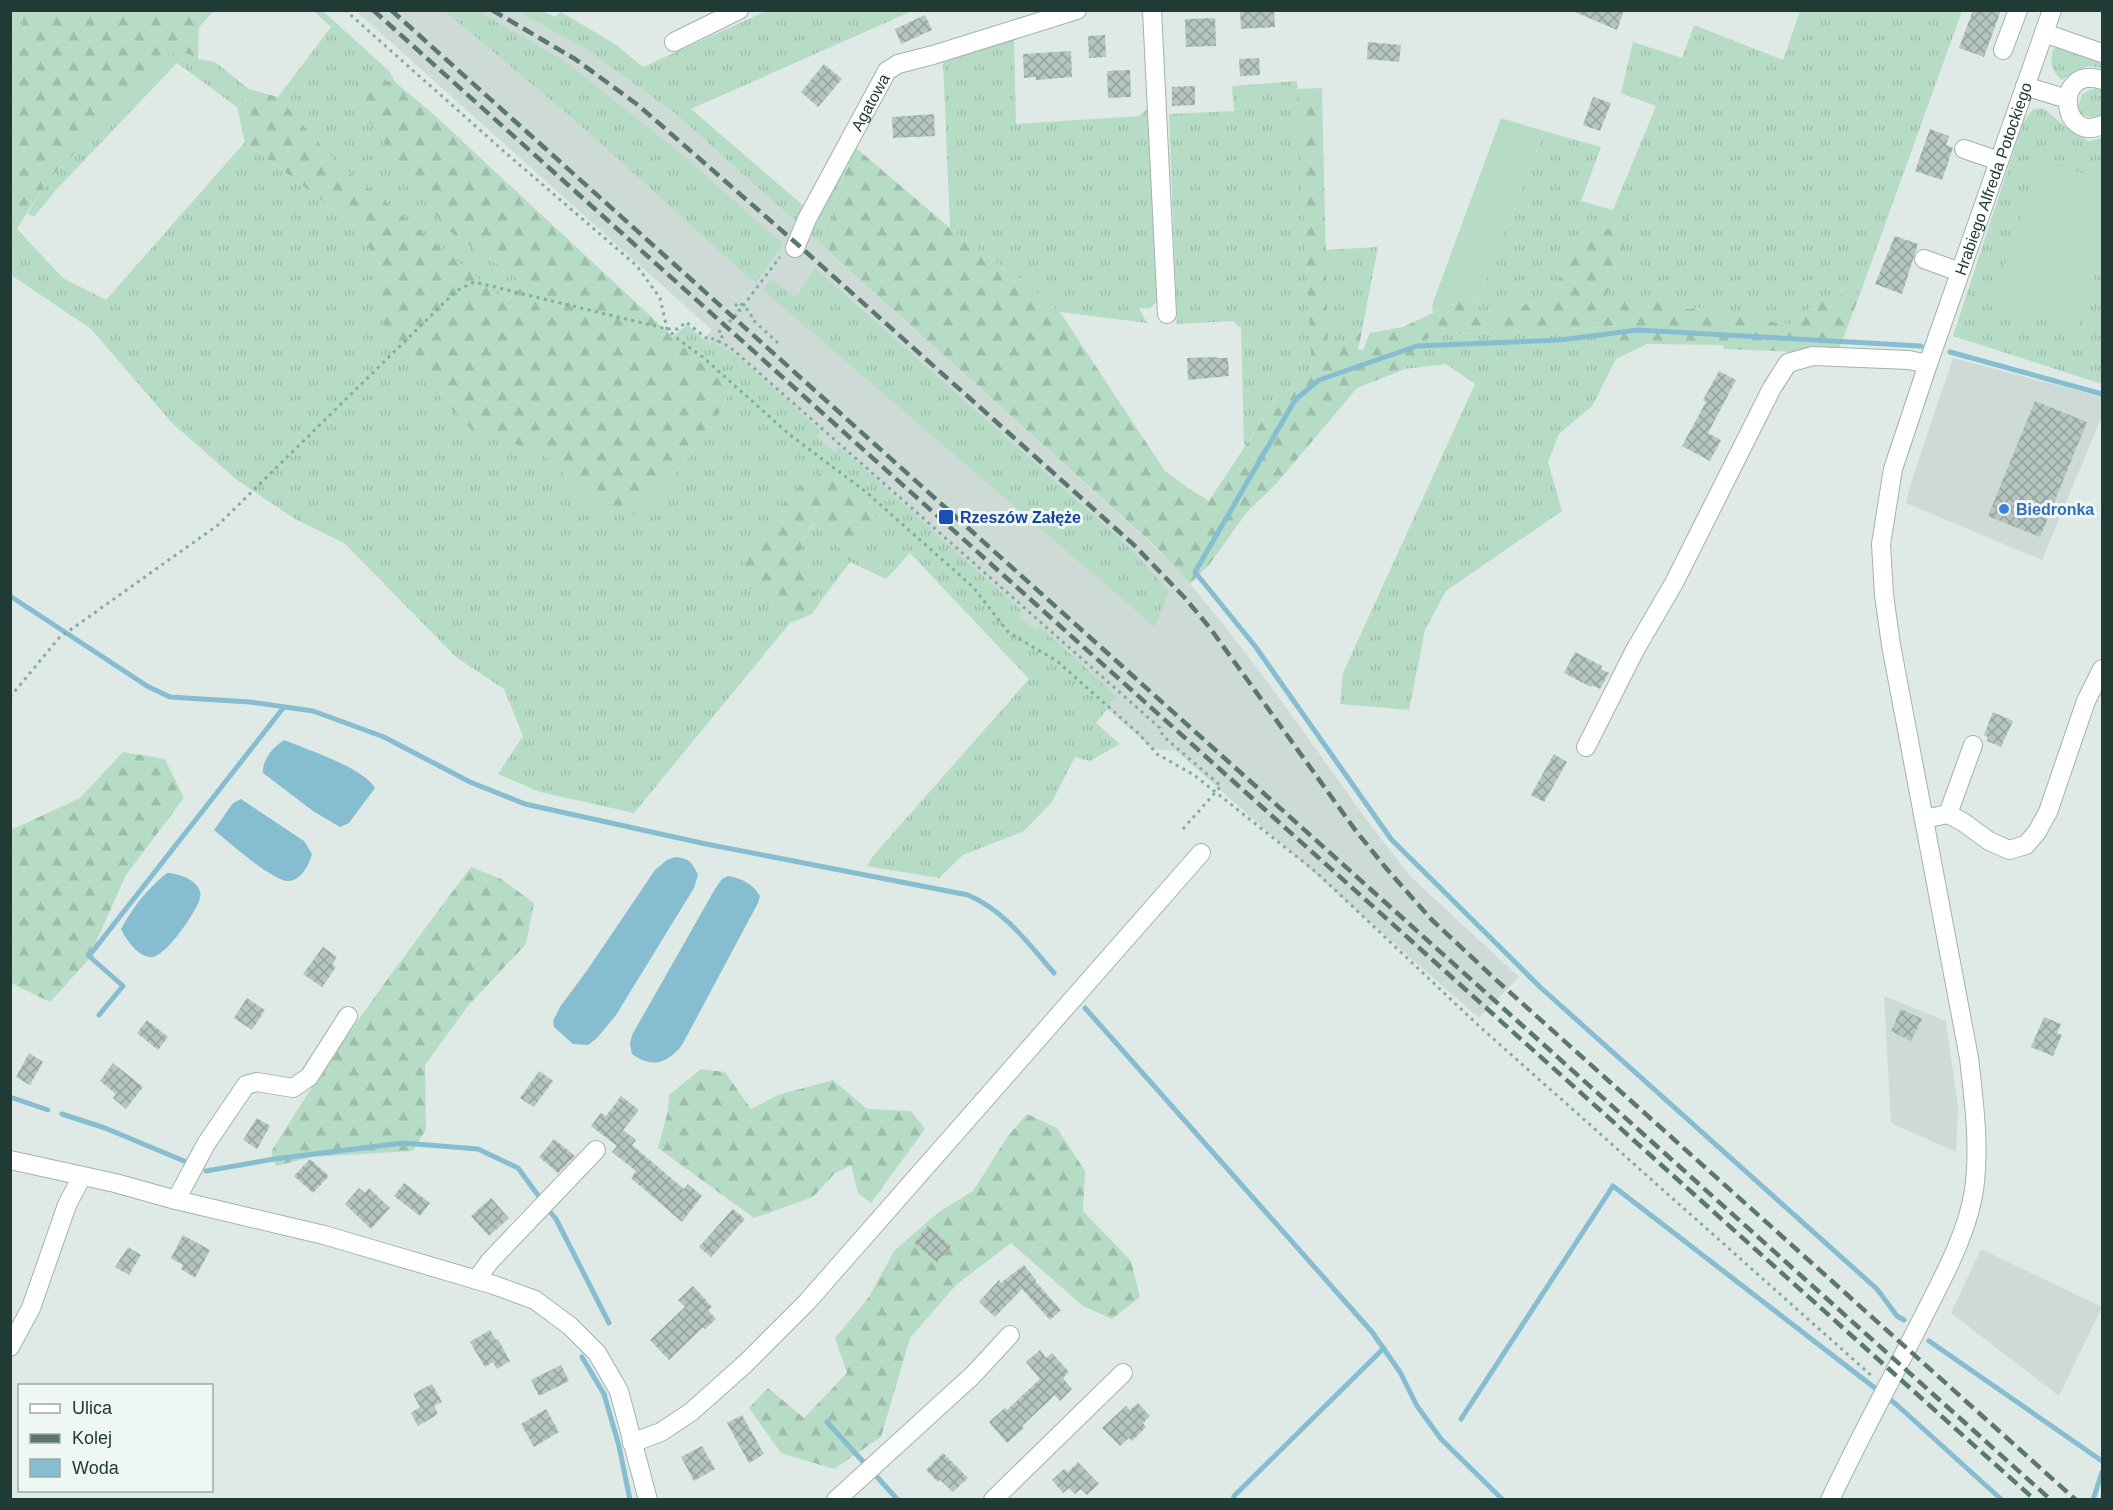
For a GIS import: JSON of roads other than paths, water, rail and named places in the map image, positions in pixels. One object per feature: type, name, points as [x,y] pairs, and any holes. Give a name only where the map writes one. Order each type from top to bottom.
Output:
[{"type":"street","points":[[674,42],[739,10]]},
{"type":"street","name":"Agatowa","points":[[795,248],[807,219],[887,71],[898,64],[1077,10]]},
{"type":"street","points":[[1152,10],[1167,314]]},
{"type":"street","points":[[2003,50],[2019,10]]},
{"type":"street","points":[[2046,18],[2103,53]]},
{"type":"street","name":"Hrabiego Alfreda Potockiego","points":[[1830,1500],[1943,1278],[1962,1233],[1974,1193],[1977,1157],[1976,1113],[1969,1059],[1891,645],[1884,595],[1881,544],[1893,469],[2025,86],[2046,18]]},
{"type":"street","points":[[2103,80],[2095,77],[2076,82],[2067,99],[2072,118],[2079,124],[2089,127],[2103,125]]},
{"type":"street","points":[[2025,86],[2067,99]]},
{"type":"street","points":[[1964,149],[1999,161]]},
{"type":"street","points":[[1924,259],[1960,272]]},
{"type":"street","points":[[1586,747],[1635,650],[1674,583],[1772,388],[1788,363],[1813,356],[1909,360],[1928,364]]},
{"type":"street","points":[[1924,819],[1948,814],[1989,841],[2009,850],[2026,845],[2037,832],[2048,812],[2086,701],[2103,669]]},
{"type":"street","points":[[1948,814],[1973,744]]},
{"type":"street","points":[[632,1443],[661,1432],[691,1412],[745,1364],[807,1302],[1201,853]]},
{"type":"street","points":[[176,1200],[206,1144],[246,1085],[257,1082],[292,1088],[309,1077],[348,1016]]},
{"type":"street","points":[[476,1280],[490,1261],[596,1150]]},
{"type":"street","points":[[10,1160],[324,1235],[536,1300],[570,1326],[597,1353],[619,1390],[648,1500]]},
{"type":"street","points":[[10,1347],[31,1308],[67,1204],[82,1176]]},
{"type":"street","points":[[836,1500],[974,1375],[1010,1335]]},
{"type":"street","points":[[993,1500],[1123,1373]]},
{"type":"water","points":[[284,740],[347,766],[359,773],[375,788],[349,823],[340,827],[313,811],[263,773],[264,763],[269,754]]},
{"type":"water","points":[[241,799],[304,841],[312,854],[307,867],[297,878],[288,881],[272,875],[214,830],[233,803]]},
{"type":"water","points":[[675,857],[687,860],[694,867],[698,875],[694,888],[616,1015],[597,1038],[588,1045],[573,1044],[554,1027],[553,1021],[560,1007],[655,870],[667,860]]},
{"type":"water","points":[[167,873],[184,877],[194,883],[200,892],[200,898],[187,923],[171,943],[156,956],[145,956],[136,950],[121,929],[141,899]]},
{"type":"water","points":[[728,876],[742,880],[754,888],[760,896],[758,903],[682,1045],[666,1060],[660,1062],[640,1059],[632,1054],[630,1044],[632,1035],[715,889],[722,879]]},
{"type":"waterway","points":[[1904,1320],[1897,1316],[1877,1289],[1540,987],[1391,839],[1255,646],[1195,572],[1295,400],[1319,380],[1417,346],[1560,340],[1638,330],[1921,346]]},
{"type":"waterway","points":[[1950,352],[2102,394]]},
{"type":"waterway","points":[[10,596],[147,686],[170,697],[250,702],[313,711],[384,737],[470,782],[525,804],[706,844],[968,895],[1005,919],[1054,973]]},
{"type":"waterway","points":[[99,1015],[123,986],[89,956],[284,707]]},
{"type":"waterway","points":[[1085,1008],[1372,1332],[1400,1372],[1417,1406],[1441,1439],[1503,1500]]},
{"type":"waterway","points":[[10,1097],[48,1110]]},
{"type":"waterway","points":[[62,1114],[105,1128],[184,1161]]},
{"type":"waterway","points":[[206,1171],[274,1159],[403,1143],[478,1149],[518,1168],[540,1198]]},
{"type":"waterway","points":[[1461,1419],[1613,1186],[1897,1405],[2002,1500]]},
{"type":"waterway","points":[[547,1208],[556,1219],[609,1323]]},
{"type":"waterway","points":[[1929,1341],[2102,1461]]},
{"type":"waterway","points":[[1234,1500],[1234,1496],[1384,1348]]},
{"type":"waterway","points":[[582,1357],[604,1394],[619,1446],[630,1500]]},
{"type":"waterway","points":[[827,1422],[898,1500]]},
{"type":"waterway","points":[[2093,1500],[2102,1472]]},
{"type":"railway","points":[[373,10],[2035,1500]]},
{"type":"railway","points":[[391,10],[2051,1500]]},
{"type":"railway","points":[[492,10],[575,59],[638,105],[1134,545],[1210,628],[1356,831],[1431,919],[2076,1500]]},
{"type":"place","name":"Biedronka","points":[[2004,509]]},
{"type":"place","name":"Rzeszów Załęże","points":[[946,517]]}]
